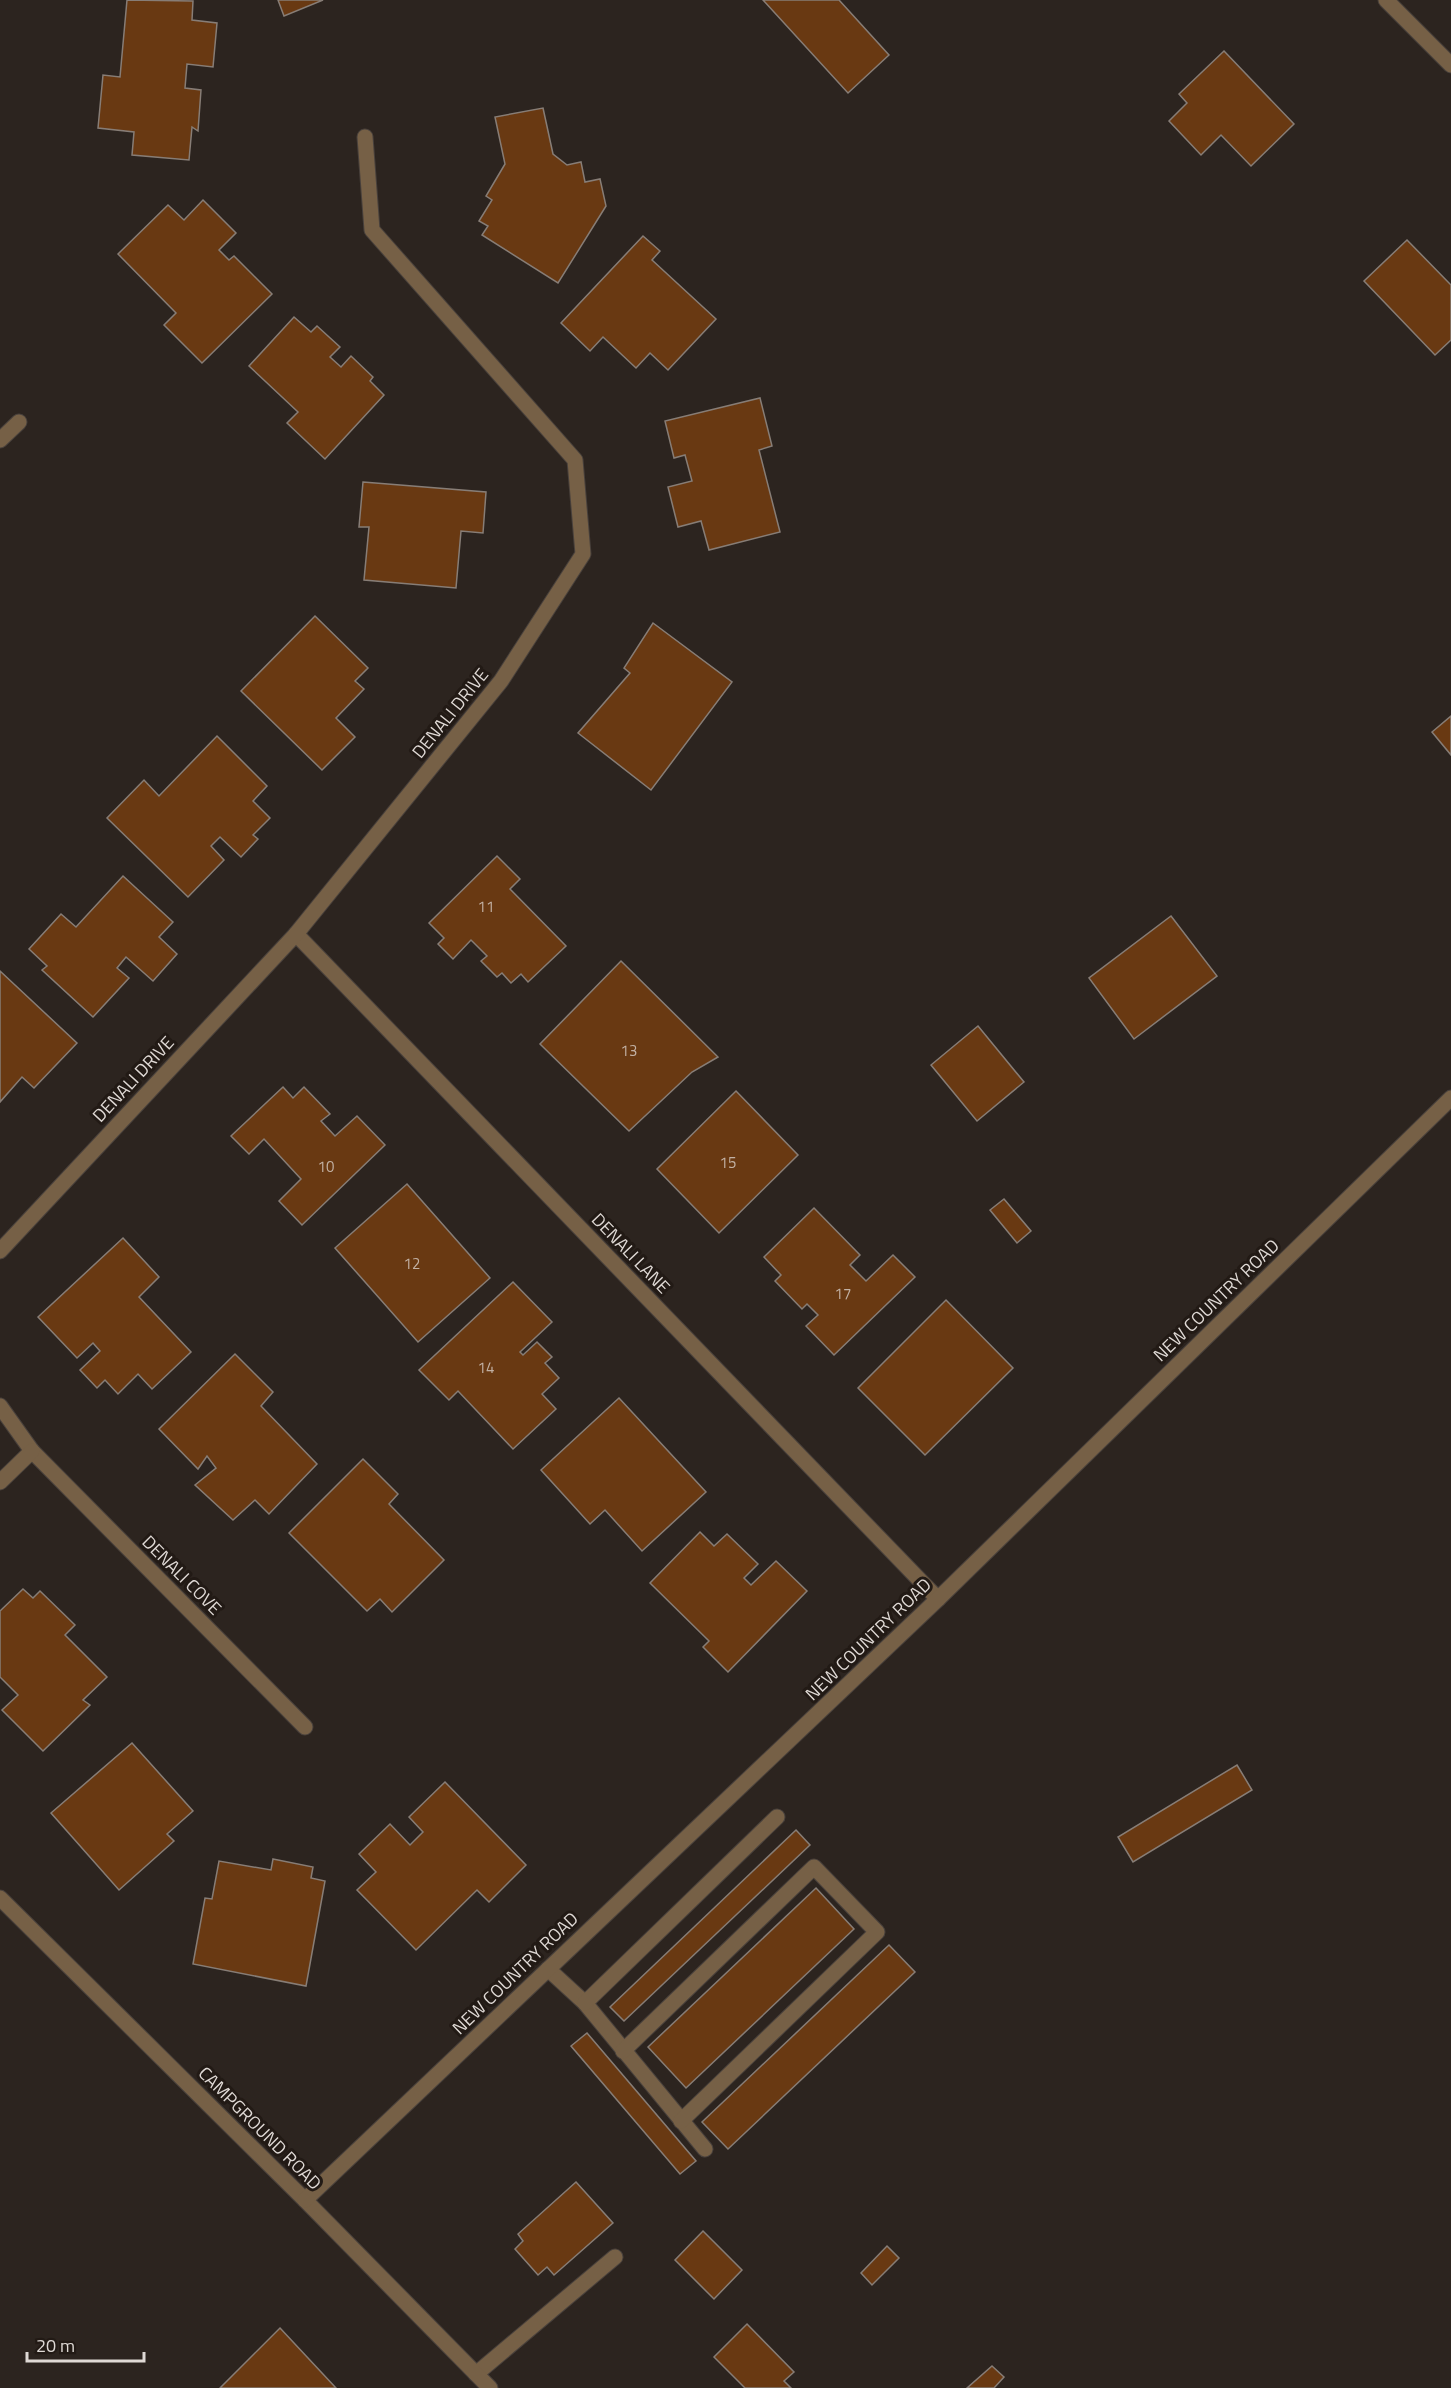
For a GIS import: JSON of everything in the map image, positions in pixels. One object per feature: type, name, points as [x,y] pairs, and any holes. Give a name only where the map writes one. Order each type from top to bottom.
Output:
[{"type":"street","points":[[1386,0],[1451,65]]},
{"type":"street","name":"DENALI DRIVE","points":[[0,1251],[296,934],[501,681],[583,554],[575,460],[372,230],[365,137]]},
{"type":"street","points":[[0,440],[19,422]]},
{"type":"street","name":"DENALI LANE","points":[[296,934],[938,1599]]},
{"type":"street","name":"NEW COUNTRY ROAD","points":[[305,2200],[938,1599],[1451,1098]]},
{"type":"street","points":[[0,1406],[32,1451],[0,1482]]},
{"type":"street","name":"DENALI COVE","points":[[32,1451],[305,1727]]},
{"type":"street","points":[[585,2003],[777,1817]]},
{"type":"street","points":[[623,2051],[814,1867],[877,1932],[681,2121]]},
{"type":"street","name":"CAMPGROUND ROAD","points":[[0,1898],[305,2200],[490,2388]]},
{"type":"street","points":[[548,1969],[585,2003],[705,2149]]},
{"type":"street","points":[[476,2374],[615,2257]]},
{"type":"building","points":[[127,0],[193,1],[192,20],[217,23],[213,67],[187,64],[185,88],[201,90],[198,131],[192,127],[189,160],[132,155],[134,132],[98,128],[103,75],[120,77]]},
{"type":"building","points":[[278,0],[323,0],[284,16]]},
{"type":"building","points":[[763,0],[839,0],[889,55],[848,93]]},
{"type":"building","points":[[1224,51],[1294,124],[1251,166],[1221,135],[1201,155],[1169,121],[1187,103],[1179,94]]},
{"type":"building","points":[[543,108],[553,154],[567,165],[581,162],[585,182],[600,179],[606,206],[558,283],[482,235],[488,226],[479,221],[492,200],[486,196],[505,164],[495,117]]},
{"type":"building","points":[[203,200],[236,233],[219,250],[229,260],[234,256],[272,294],[202,363],[164,325],[176,313],[118,254],[168,205],[184,220]]},
{"type":"building","points":[[643,236],[660,251],[652,260],[716,319],[668,370],[650,353],[636,368],[603,337],[590,351],[561,323]]},
{"type":"building","points":[[1407,240],[1451,285],[1451,340],[1435,355],[1364,281]]},
{"type":"building","points":[[294,317],[311,332],[317,326],[340,347],[330,357],[341,367],[351,356],[373,377],[370,381],[384,395],[325,459],[287,423],[298,412],[249,366]]},
{"type":"building","points":[[760,398],[772,446],[759,450],[780,532],[709,550],[701,521],[678,527],[668,487],[692,481],[685,455],[674,458],[665,421]]},
{"type":"building","points":[[363,482],[486,492],[483,533],[461,531],[456,588],[364,580],[369,527],[359,527]]},
{"type":"building","points":[[315,616],[368,668],[355,681],[364,689],[336,718],[355,737],[322,770],[241,691]]},
{"type":"building","points":[[653,623],[732,682],[651,790],[578,733],[630,673],[624,668]]},
{"type":"building","points":[[1451,716],[1451,755],[1432,732]]},
{"type":"building","points":[[217,736],[267,786],[253,801],[270,818],[253,835],[258,839],[241,857],[220,837],[211,846],[224,860],[188,897],[107,818],[144,780],[159,796]]},
{"type":"building","points":[[497,856],[520,879],[510,889],[566,946],[528,982],[521,974],[511,983],[502,973],[497,977],[481,961],[487,956],[471,940],[453,959],[438,944],[444,938],[429,923]]},
{"type":"building","points":[[123,876],[173,922],[159,937],[177,954],[153,981],[126,957],[117,968],[129,978],[93,1017],[42,970],[47,966],[29,949],[61,914],[76,927]]},
{"type":"building","points":[[1171,916],[1217,976],[1134,1039],[1089,978]]},
{"type":"building","points":[[621,961],[718,1057],[692,1072],[629,1131],[540,1044]]},
{"type":"building","points":[[0,971],[77,1043],[34,1088],[22,1077],[0,1102]]},
{"type":"building","points":[[978,1026],[1024,1082],[977,1121],[931,1065]]},
{"type":"building","points":[[283,1087],[293,1098],[304,1087],[330,1114],[321,1121],[335,1136],[357,1116],[385,1145],[302,1225],[279,1201],[301,1179],[264,1139],[249,1154],[231,1136]]},
{"type":"building","points":[[736,1091],[798,1155],[719,1233],[657,1169]]},
{"type":"building","points":[[407,1184],[490,1278],[418,1342],[335,1248]]},
{"type":"building","points":[[1004,1199],[1031,1231],[1017,1243],[990,1210]]},
{"type":"building","points":[[814,1208],[860,1255],[850,1265],[866,1281],[893,1255],[915,1277],[834,1355],[806,1326],[818,1315],[807,1304],[802,1309],[775,1281],[781,1275],[764,1257]]},
{"type":"building","points":[[123,1238],[159,1277],[139,1297],[191,1352],[152,1389],[138,1374],[118,1394],[105,1380],[97,1388],[80,1370],[100,1351],[93,1343],[77,1358],[38,1317]]},
{"type":"building","points":[[513,1282],[552,1322],[520,1352],[523,1355],[537,1342],[552,1357],[545,1363],[559,1378],[542,1394],[556,1409],[513,1449],[458,1391],[449,1400],[419,1370]]},
{"type":"building","points":[[946,1300],[1013,1368],[925,1455],[858,1388]]},
{"type":"building","points":[[235,1354],[273,1392],[261,1406],[317,1464],[269,1514],[255,1500],[233,1520],[195,1485],[216,1468],[207,1456],[198,1469],[159,1429]]},
{"type":"building","points":[[619,1398],[706,1492],[642,1551],[605,1510],[590,1524],[541,1470]]},
{"type":"building","points":[[363,1459],[398,1494],[389,1504],[444,1560],[392,1612],[380,1599],[367,1611],[289,1533]]},
{"type":"building","points":[[700,1532],[714,1546],[727,1534],[758,1564],[744,1578],[751,1585],[776,1561],[807,1591],[728,1672],[703,1647],[709,1641],[650,1583]]},
{"type":"building","points":[[23,1589],[33,1598],[40,1591],[75,1625],[65,1635],[107,1677],[83,1700],[90,1705],[43,1751],[2,1710],[18,1695],[0,1677],[0,1611]]},
{"type":"building","points":[[132,1743],[193,1811],[167,1834],[174,1841],[119,1890],[51,1813]]},
{"type":"building","points":[[1237,1765],[1252,1790],[1133,1862],[1118,1837]]},
{"type":"building","points":[[445,1782],[526,1865],[489,1902],[477,1890],[416,1950],[357,1890],[376,1872],[359,1854],[390,1824],[410,1845],[423,1832],[409,1817]]},
{"type":"building","points":[[796,1830],[810,1845],[624,2021],[610,2007]]},
{"type":"building","points":[[273,1859],[313,1867],[311,1878],[325,1881],[306,1986],[193,1964],[205,1898],[212,1899],[219,1861],[271,1870]]},
{"type":"building","points":[[816,1888],[854,1929],[686,2088],[648,2047]]},
{"type":"building","points":[[889,1945],[915,1972],[728,2149],[702,2122]]},
{"type":"building","points":[[587,2033],[696,2161],[680,2174],[571,2046]]},
{"type":"building","points":[[576,2182],[613,2223],[554,2275],[547,2267],[538,2275],[515,2249],[523,2241],[518,2234]]},
{"type":"building","points":[[703,2231],[742,2270],[714,2299],[675,2260]]},
{"type":"building","points":[[887,2246],[899,2258],[872,2285],[861,2273]]},
{"type":"building","points":[[747,2324],[794,2372],[784,2381],[791,2388],[745,2388],[714,2357]]},
{"type":"building","points":[[280,2328],[336,2388],[220,2388]]},
{"type":"building","points":[[992,2366],[1004,2377],[994,2388],[967,2388]]}]
